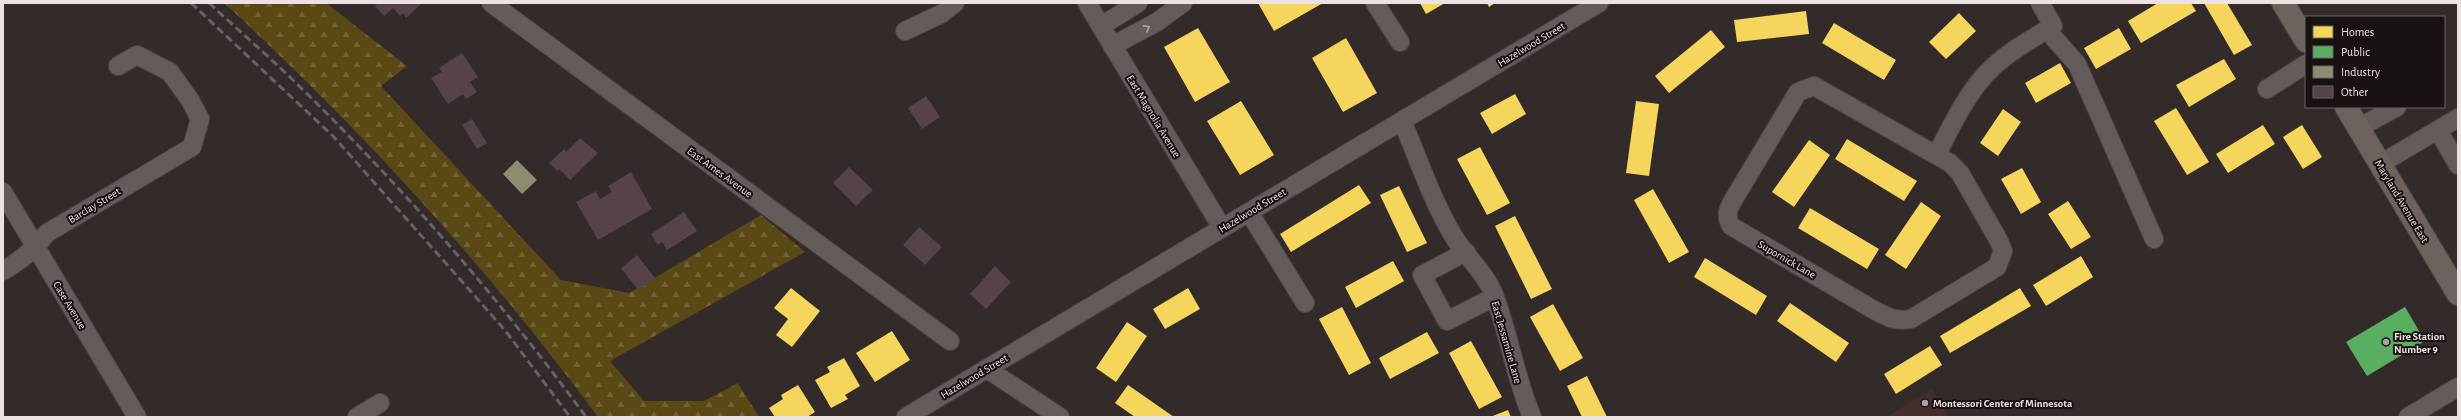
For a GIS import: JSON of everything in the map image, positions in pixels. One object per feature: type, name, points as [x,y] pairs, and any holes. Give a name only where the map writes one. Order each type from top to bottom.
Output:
[{"type":"main road","points":[[2283,3],[2305,39]]},
{"type":"main road","name":"Maryland Avenue East","points":[[2347,108],[2458,294]]},
{"type":"street","name":"East Ames Avenue","points":[[491,3],[950,341]]},
{"type":"street","points":[[904,31],[941,14],[955,3]]},
{"type":"street","name":"East Magnolia Avenue","points":[[1087,3],[1222,228]]},
{"type":"street","points":[[1101,26],[1138,3]]},
{"type":"street","points":[[1112,46],[1157,22],[1183,3]]},
{"type":"street","points":[[1375,3],[1400,42]]},
{"type":"street","name":"Hazelwood Street","points":[[906,417],[1599,3]]},
{"type":"street","points":[[2040,3],[2050,28],[2076,64],[2154,239]]},
{"type":"street","points":[[1937,154],[1967,99],[1986,74],[2007,56],[2050,28]]},
{"type":"street","name":"Barclay Street","points":[[3,271],[22,260],[36,247],[47,233],[192,147],[200,119],[190,100],[170,72],[137,55],[118,66]]},
{"type":"street","points":[[2268,89],[2305,65]]},
{"type":"street","name":"Supornick Lane","points":[[1806,87],[1818,88],[1937,154],[1950,163],[1960,173],[1999,241],[2003,251],[2002,260],[1998,267],[1911,319],[1901,321],[1891,319],[1874,310],[1739,231],[1731,226],[1727,219],[1728,210],[1732,202],[1789,106],[1798,92],[1806,87]]},
{"type":"street","points":[[2358,128],[2395,108]]},
{"type":"street","points":[[2380,164],[2458,118]]},
{"type":"street","name":"East Jessamine Lane","points":[[1402,121],[1424,170],[1436,205],[1455,238],[1480,269],[1494,297],[1506,330],[1520,386],[1532,417]]},
{"type":"street","points":[[2438,130],[2458,165]]},
{"type":"street","name":"Case Avenue","points":[[3,192],[137,417]]},
{"type":"street","points":[[1249,212],[1305,303]]},
{"type":"street","points":[[1466,252],[1422,275],[1447,321],[1494,297]]},
{"type":"street","points":[[987,369],[1060,417]]},
{"type":"street","points":[[2408,417],[2458,387]]},
{"type":"street","points":[[357,417],[380,403]]},
{"type":"shaded area","name":"Montessori Center of Minnesota","points":[[1932,389],[1949,417],[1886,417]]},
{"type":"green space","points":[[224,3],[326,3],[407,66],[381,86],[561,280],[629,293],[761,215],[805,252],[610,361],[644,401],[704,401],[738,383],[759,417],[598,417],[556,361],[512,307],[421,201],[325,100]]},
{"type":"building: Homes","points":[[1258,3],[1323,3],[1274,31]]},
{"type":"building: Homes","points":[[1420,3],[1445,3],[1426,14]]},
{"type":"building: Homes","points":[[1487,3],[1495,3],[1489,7]]},
{"type":"building: Homes","points":[[2158,3],[2191,3],[2196,11],[2141,43],[2128,21]]},
{"type":"building: Homes","points":[[2204,3],[2227,3],[2252,45],[2234,55]]},
{"type":"building: Homes","points":[[1806,11],[1809,34],[1737,42],[1734,20]]},
{"type":"building: Homes","points":[[1959,13],[1976,31],[1946,59],[1929,42]]},
{"type":"building: Homes","points":[[1834,23],[1896,60],[1884,80],[1822,43]]},
{"type":"building: Homes","points":[[1198,28],[1230,82],[1195,102],[1164,47]]},
{"type":"building: Homes","points":[[2119,28],[2131,49],[2096,69],[2084,48]]},
{"type":"building: Homes","points":[[1711,30],[1725,47],[1669,93],[1655,76]]},
{"type":"building: Homes","points":[[1346,38],[1377,93],[1343,112],[1312,58]]},
{"type":"building: Homes","points":[[2224,59],[2236,79],[2189,107],[2176,85]]},
{"type":"building: Homes","points":[[2060,63],[2071,83],[2036,103],[2025,83]]},
{"type":"building: Homes","points":[[1515,94],[1526,114],[1492,134],[1480,113]]},
{"type":"building: Homes","points":[[1241,101],[1274,155],[1240,175],[1207,121]]},
{"type":"building: Homes","points":[[1636,101],[1659,104],[1649,176],[1626,173]]},
{"type":"building: Homes","points":[[2176,108],[2209,162],[2187,175],[2154,121]]},
{"type":"building: Homes","points":[[2003,109],[2021,122],[1998,156],[1980,143]]},
{"type":"building: Homes","points":[[2263,125],[2275,144],[2228,173],[2216,154]]},
{"type":"building: Homes","points":[[2302,125],[2322,157],[2303,169],[2283,137]]},
{"type":"building: Homes","points":[[1847,139],[1917,181],[1904,201],[1835,159]]},
{"type":"building: Homes","points":[[1809,140],[1830,155],[1794,207],[1772,192]]},
{"type":"building: Homes","points":[[1480,147],[1510,203],[1487,215],[1457,159]]},
{"type":"building: Homes","points":[[2022,168],[2041,202],[2021,214],[2001,179]]},
{"type":"building: Homes","points":[[1359,185],[1371,203],[1291,252],[1280,234]]},
{"type":"building: Homes","points":[[1399,186],[1427,243],[1407,252],[1380,195]]},
{"type":"building: Homes","points":[[1653,189],[1689,252],[1669,263],[1634,200]]},
{"type":"building: Homes","points":[[2068,201],[2091,237],[2071,249],[2048,214]]},
{"type":"building: Homes","points":[[1921,202],[1941,216],[1906,269],[1885,255]]},
{"type":"building: Homes","points":[[1810,208],[1879,249],[1867,269],[1798,228]]},
{"type":"building: Homes","points":[[1515,216],[1552,289],[1531,299],[1495,226]]},
{"type":"building: Homes","points":[[2081,256],[2093,277],[2046,306],[2033,285]]},
{"type":"building: Homes","points":[[1705,258],[1767,296],[1756,315],[1694,277]]},
{"type":"building: Homes","points":[[1393,261],[1404,281],[1356,308],[1345,287]]},
{"type":"building: Homes","points":[[791,288],[820,311],[792,347],[776,335],[788,319],[774,308]]},
{"type":"building: Homes","points":[[1188,288],[1200,309],[1165,329],[1153,309]]},
{"type":"building: Homes","points":[[2020,288],[2031,306],[1950,353],[1940,336]]},
{"type":"building: Homes","points":[[1790,303],[1849,343],[1836,362],[1777,321]]},
{"type":"building: Homes","points":[[1553,304],[1583,358],[1560,371],[1530,317]]},
{"type":"building: Homes","points":[[1342,307],[1371,363],[1349,375],[1319,319]]},
{"type":"building: Homes","points":[[1127,322],[1147,336],[1116,382],[1096,368]]},
{"type":"building: Homes","points":[[892,331],[910,360],[875,382],[856,353]]},
{"type":"building: Homes","points":[[1427,332],[1439,353],[1390,379],[1379,358]]},
{"type":"building: Homes","points":[[1471,341],[1502,397],[1479,409],[1449,353]]},
{"type":"building: Homes","points":[[1930,346],[1942,365],[1896,394],[1884,374]]},
{"type":"building: Homes","points":[[844,358],[860,386],[845,395],[848,399],[831,408],[815,380],[830,372],[827,367]]},
{"type":"building: Homes","points":[[1587,376],[1607,417],[1582,417],[1567,386]]},
{"type":"building: Homes","points":[[798,385],[815,412],[807,417],[775,417],[769,408],[783,399],[781,395]]},
{"type":"building: Homes","points":[[1128,385],[1174,417],[1135,417],[1115,403]]},
{"type":"building: Homes","points":[[1508,410],[1511,417],[1490,417]]},
{"type":"building: Public","name":"Fire Station Number 9","points":[[2405,307],[2425,341],[2367,376],[2346,342]]},
{"type":"building: Industry","points":[[517,160],[537,180],[522,194],[503,174]]},
{"type":"building: Other","points":[[378,3],[422,3],[406,18],[403,13],[400,16],[393,8],[384,16],[375,6]]},
{"type":"building: Other","points":[[462,53],[478,77],[470,82],[477,92],[466,99],[463,94],[448,104],[431,78],[442,72],[439,68]]},
{"type":"building: Other","points":[[926,96],[940,117],[922,129],[908,108]]},
{"type":"building: Other","points":[[472,119],[487,143],[477,149],[462,125]]},
{"type":"building: Other","points":[[580,138],[598,153],[570,180],[559,169],[557,171],[549,163],[564,149],[566,152]]},
{"type":"building: Other","points":[[849,167],[873,190],[856,206],[833,183]]},
{"type":"building: Other","points":[[631,172],[652,209],[598,240],[576,202],[596,191],[600,199],[612,192],[608,186]]},
{"type":"building: Other","points":[[684,212],[697,231],[667,250],[662,242],[658,245],[651,234]]},
{"type":"building: Other","points":[[919,227],[942,247],[925,265],[903,245]]},
{"type":"building: Other","points":[[637,255],[655,278],[639,291],[621,268]]},
{"type":"building: Other","points":[[995,266],[1011,282],[986,309],[970,294]]},
{"type":"railway","points":[[191,3],[333,136],[504,329],[570,417]]},
{"type":"railway","points":[[209,3],[333,119],[410,201],[483,285],[553,372],[586,417]]},
{"type":"place","name":"Fire Station Number 9","points":[[2386,342]]},
{"type":"place","name":"Montessori Center of Minnesota","points":[[1925,403]]}]
